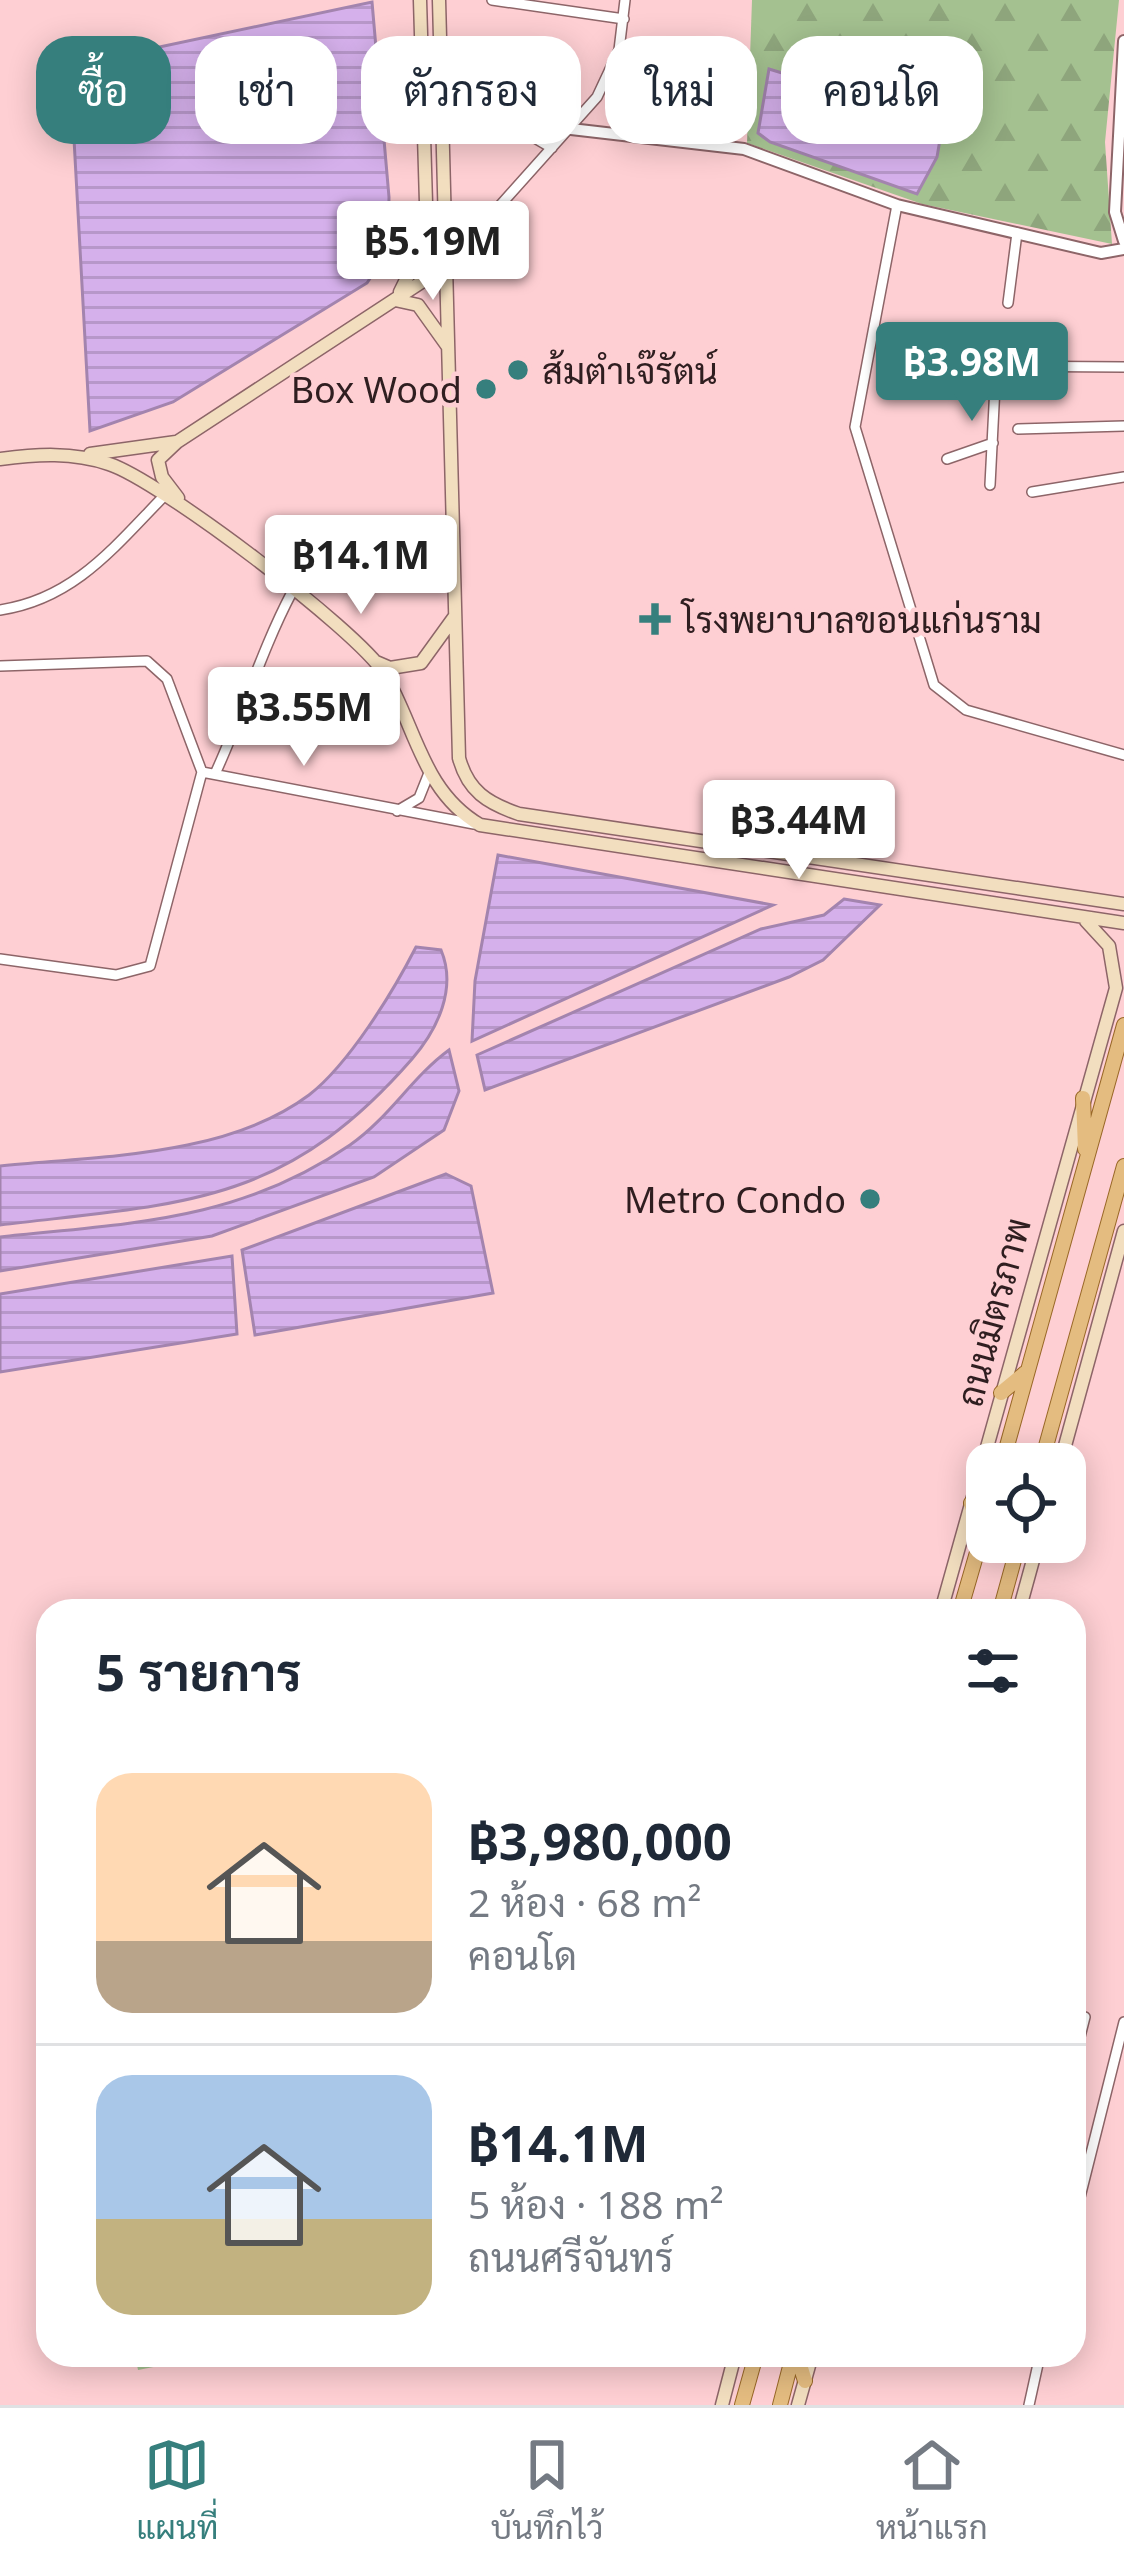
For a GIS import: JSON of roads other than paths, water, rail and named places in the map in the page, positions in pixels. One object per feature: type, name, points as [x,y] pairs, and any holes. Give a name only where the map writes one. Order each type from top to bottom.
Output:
[{"type":"main road","points":[[420,0],[421,36]]},
{"type":"main road","points":[[439,0],[440,36]]},
{"type":"main road","points":[[394,300],[410,279],[427,237],[424,144]]},
{"type":"main road","points":[[443,144],[459,758],[465,780],[490,803],[519,814],[1124,901]]},
{"type":"main road","points":[[183,503],[158,470],[158,460],[177,442],[446,266]]},
{"type":"main road","points":[[394,300],[418,305],[448,346]]},
{"type":"main road","points":[[0,459],[177,442]]},
{"type":"main road","points":[[77,455],[124,470],[183,503],[375,661],[390,668],[421,664],[455,615]]},
{"type":"main road","points":[[375,661],[429,773],[447,800],[480,825],[1124,923]]},
{"type":"main road","points":[[1084,919],[1109,946],[1116,988]]},
{"type":"main road","name":"ถนนมิตรภาพ","points":[[987,1443],[1124,963]]},
{"type":"main road","name":"ถนนมิตรภาพ","points":[[1008,1443],[1124,1025]]},
{"type":"main road","points":[[1084,1097],[1085,1172]]},
{"type":"main road","points":[[1047,1443],[1123,1171]]},
{"type":"main road","points":[[1066,1443],[1124,1231]]},
{"type":"main road","points":[[1001,1393],[1027,1372]]},
{"type":"main road","name":"ถนนมิตรภาพ","points":[[944,1599],[966,1521]]},
{"type":"main road","points":[[964,1599],[974,1563]]},
{"type":"main road","points":[[1003,1599],[1013,1563]]},
{"type":"main road","points":[[1022,1599],[1030,1563]]},
{"type":"main road","points":[[722,2405],[732,2367]]},
{"type":"main road","points":[[742,2405],[753,2367]]},
{"type":"main road","points":[[779,2405],[791,2367]]},
{"type":"main road","points":[[800,2367],[805,2381]]},
{"type":"main road","points":[[798,2405],[809,2367]]},
{"type":"street","points":[[492,0],[533,1],[624,19]]},
{"type":"street","points":[[581,117],[609,80],[626,0]]},
{"type":"street","points":[[581,130],[744,149],[897,205],[1101,253],[1124,245],[1120,198],[1124,41]]},
{"type":"street","points":[[545,144],[552,148]]},
{"type":"street","points":[[446,266],[556,144]]},
{"type":"street","points":[[897,205],[855,428],[934,685],[966,710],[1124,755]]},
{"type":"street","points":[[445,226],[463,241],[474,238]]},
{"type":"street","points":[[1007,303],[1017,233]]},
{"type":"street","points":[[972,366],[1124,367]]},
{"type":"street","points":[[990,484],[996,366]]},
{"type":"street","points":[[1018,429],[1124,426]]},
{"type":"street","points":[[947,459],[993,443]]},
{"type":"street","points":[[1032,492],[1124,477]]},
{"type":"street","points":[[0,610],[39,601],[79,581],[166,494]]},
{"type":"street","points":[[214,774],[256,683],[261,650],[292,592]]},
{"type":"street","points":[[0,666],[139,659],[155,665],[167,679],[202,772],[197,806],[150,966],[116,975],[0,959]]},
{"type":"street","points":[[202,772],[480,825]]},
{"type":"street","points":[[397,811],[419,798],[429,773]]},
{"type":"street","points":[[1086,2173],[1124,2022]]},
{"type":"street","points":[[1029,2405],[1037,2367]]},
{"type":"place","name":"ส้มตำเจ๊รัตน์","points":[[518,370]]},
{"type":"place","name":"Box Wood","points":[[486,389]]},
{"type":"place","name":"โรงพยาบาลขอนแก่นราม","points":[[655,619]]},
{"type":"place","name":"Metro Condo","points":[[870,1199]]}]
